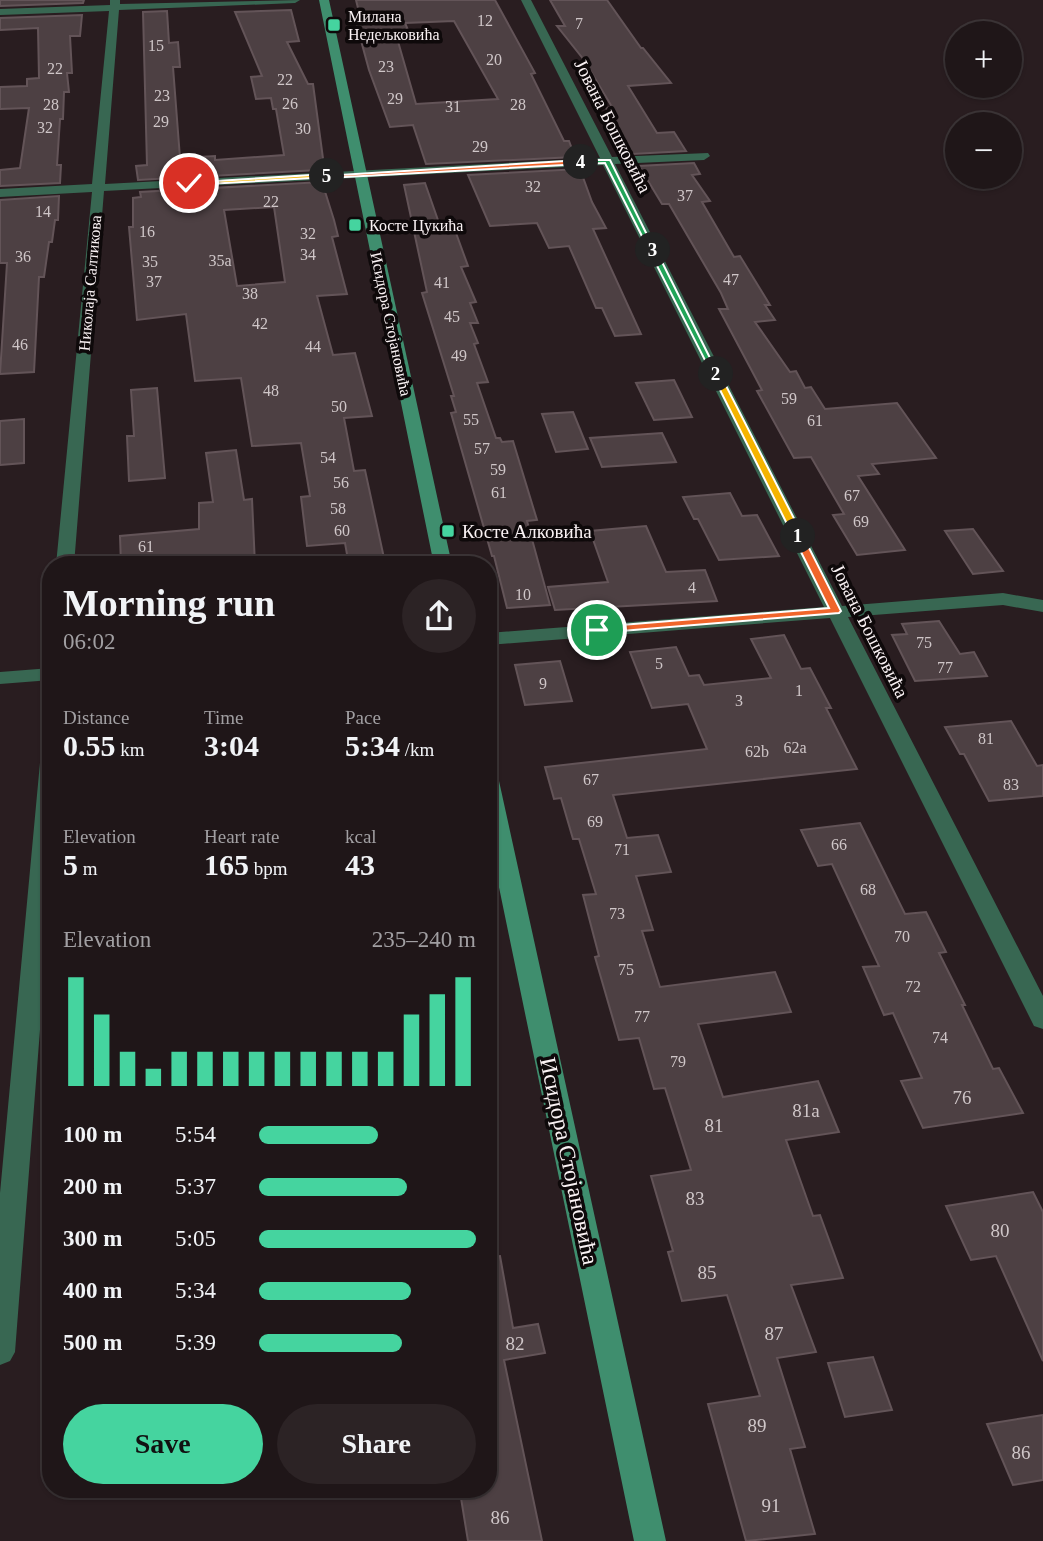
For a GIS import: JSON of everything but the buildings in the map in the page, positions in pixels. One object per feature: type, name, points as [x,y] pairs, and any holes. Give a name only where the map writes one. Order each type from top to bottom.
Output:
[{"type":"street","points":[[0,12],[115,4],[295,0]]},
{"type":"street","name":"Исидора Стојановића","points":[[324,0],[441,556]]},
{"type":"street","name":"Јована Бошковића","points":[[526,0],[1043,1020]]},
{"type":"street","name":"Николаја Салтикова","points":[[66,556],[115,4]]},
{"type":"street","points":[[0,193],[704,156]]},
{"type":"street","points":[[497,638],[1003,599],[1043,606]]},
{"type":"street","points":[[0,678],[42,675]]},
{"type":"street","name":"Исидора Стојановића","points":[[497,823],[650,1541]]},
{"type":"street","points":[[0,1352],[42,858]]},
{"type":"place","name":"Милана Недељковића","points":[[334,25]]},
{"type":"place","name":"Косте Цукића","points":[[355,225]]},
{"type":"place","name":"Косте Алковића","points":[[448,531]]},
{"type":"route","points":[[189,183],[608,161],[835,611],[597,630]]}]
